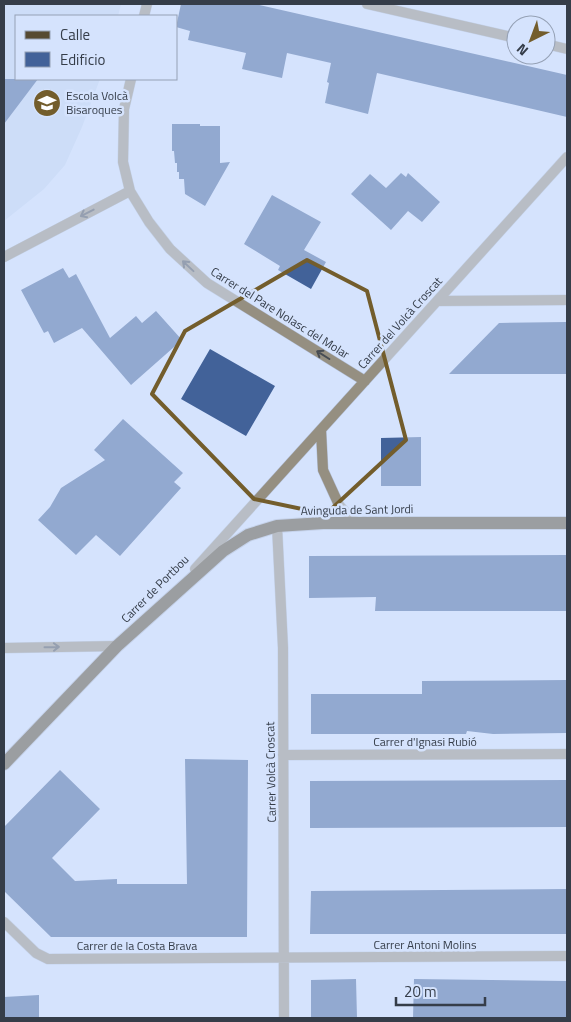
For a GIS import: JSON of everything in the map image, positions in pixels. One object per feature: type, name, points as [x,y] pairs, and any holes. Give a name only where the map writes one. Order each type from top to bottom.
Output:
[{"type":"main road","name":"Avinguda de Sant Jordi","points":[[171,596],[223,551],[248,535],[277,526],[323,523],[567,523]]},
{"type":"main road","name":"Carrer de Portbou","points":[[4,764],[117,646],[171,596]]},
{"type":"street","points":[[367,4],[506,36]]},
{"type":"street","name":"Carrer del Pare Nolasc del Molar","points":[[131,80],[124,109],[123,162],[130,191],[149,222],[170,250],[206,283],[364,381]]},
{"type":"street","name":"Carrer del Volcà Croscat","points":[[321,430],[567,156]]},
{"type":"street","points":[[4,257],[130,191]]},
{"type":"street","points":[[437,301],[567,300]]},
{"type":"street","points":[[321,430],[323,470],[339,505],[355,523]]},
{"type":"street","name":"Carrer de Portbou","points":[[171,596],[321,430]]},
{"type":"street","name":"Carrer Volcà Croscat","points":[[277,526],[283,648],[284,1018]]},
{"type":"street","points":[[4,648],[117,646]]},
{"type":"street","name":"Carrer d'Ignasi Rubió","points":[[283,754],[567,754]]},
{"type":"street","name":"Carrer de la Costa Brava","points":[[4,922],[36,953],[48,959],[284,958]]},
{"type":"street","name":"Carrer Antoni Molins","points":[[284,958],[567,956]]},
{"type":"highlighted area","points":[[307,260],[367,291],[406,440],[326,514],[254,499],[152,394],[185,331]]},
{"type":"shaded area","name":"Escola Volcà Bisaroques","points":[[4,4],[121,4],[118,15],[15,15],[15,80],[100,80],[65,165],[44,189],[4,221]]},
{"type":"building","points":[[181,4],[255,4],[506,61],[506,65],[523,65],[567,75],[567,117],[377,73],[368,114],[325,103],[331,63],[287,53],[282,78],[242,69],[246,53],[188,40],[190,31],[178,28]]},
{"type":"building","points":[[4,79],[37,80],[4,124]]},
{"type":"building","points":[[172,124],[220,126],[220,163],[230,162],[205,206],[185,194],[184,179],[179,179],[174,151],[172,151]]},
{"type":"building","points":[[401,173],[406,177],[408,173],[440,202],[422,222],[408,211],[391,230],[351,194],[370,174],[386,188]]},
{"type":"building","points":[[272,195],[321,222],[304,250],[326,262],[311,289],[278,270],[280,266],[244,244]]},
{"type":"building","points":[[63,268],[69,278],[76,274],[110,338],[136,316],[142,323],[156,311],[182,340],[131,385],[82,328],[54,343],[48,331],[44,333],[21,290]]},
{"type":"building","points":[[567,322],[567,374],[449,374],[499,323]]},
{"type":"building","points":[[210,349],[275,386],[246,436],[181,399]]},
{"type":"building","points":[[123,419],[183,473],[174,482],[181,488],[120,556],[96,535],[76,555],[38,520],[50,507],[61,488],[105,460],[94,450]]},
{"type":"building","points":[[421,437],[421,486],[381,486],[381,438]]},
{"type":"building","points":[[567,555],[567,611],[375,611],[376,597],[309,598],[309,556]]},
{"type":"building","points":[[567,680],[567,733],[493,734],[467,731],[466,734],[311,734],[311,694],[422,694],[422,681]]},
{"type":"building","points":[[185,759],[248,760],[247,937],[51,937],[4,891],[4,827],[60,770],[100,809],[52,858],[75,881],[117,879],[117,884],[187,884]]},
{"type":"building","points":[[567,780],[567,827],[310,828],[310,781]]},
{"type":"building","points":[[567,889],[567,934],[310,934],[311,891]]},
{"type":"building","points":[[356,979],[357,1018],[311,1018],[311,980]]},
{"type":"building","points":[[414,979],[567,981],[567,1018],[413,1018]]},
{"type":"building","points":[[39,995],[39,1018],[4,1018],[4,997]]},
{"type":"place","name":"Escola Volcà Bisaroques","points":[[47,103]]}]
